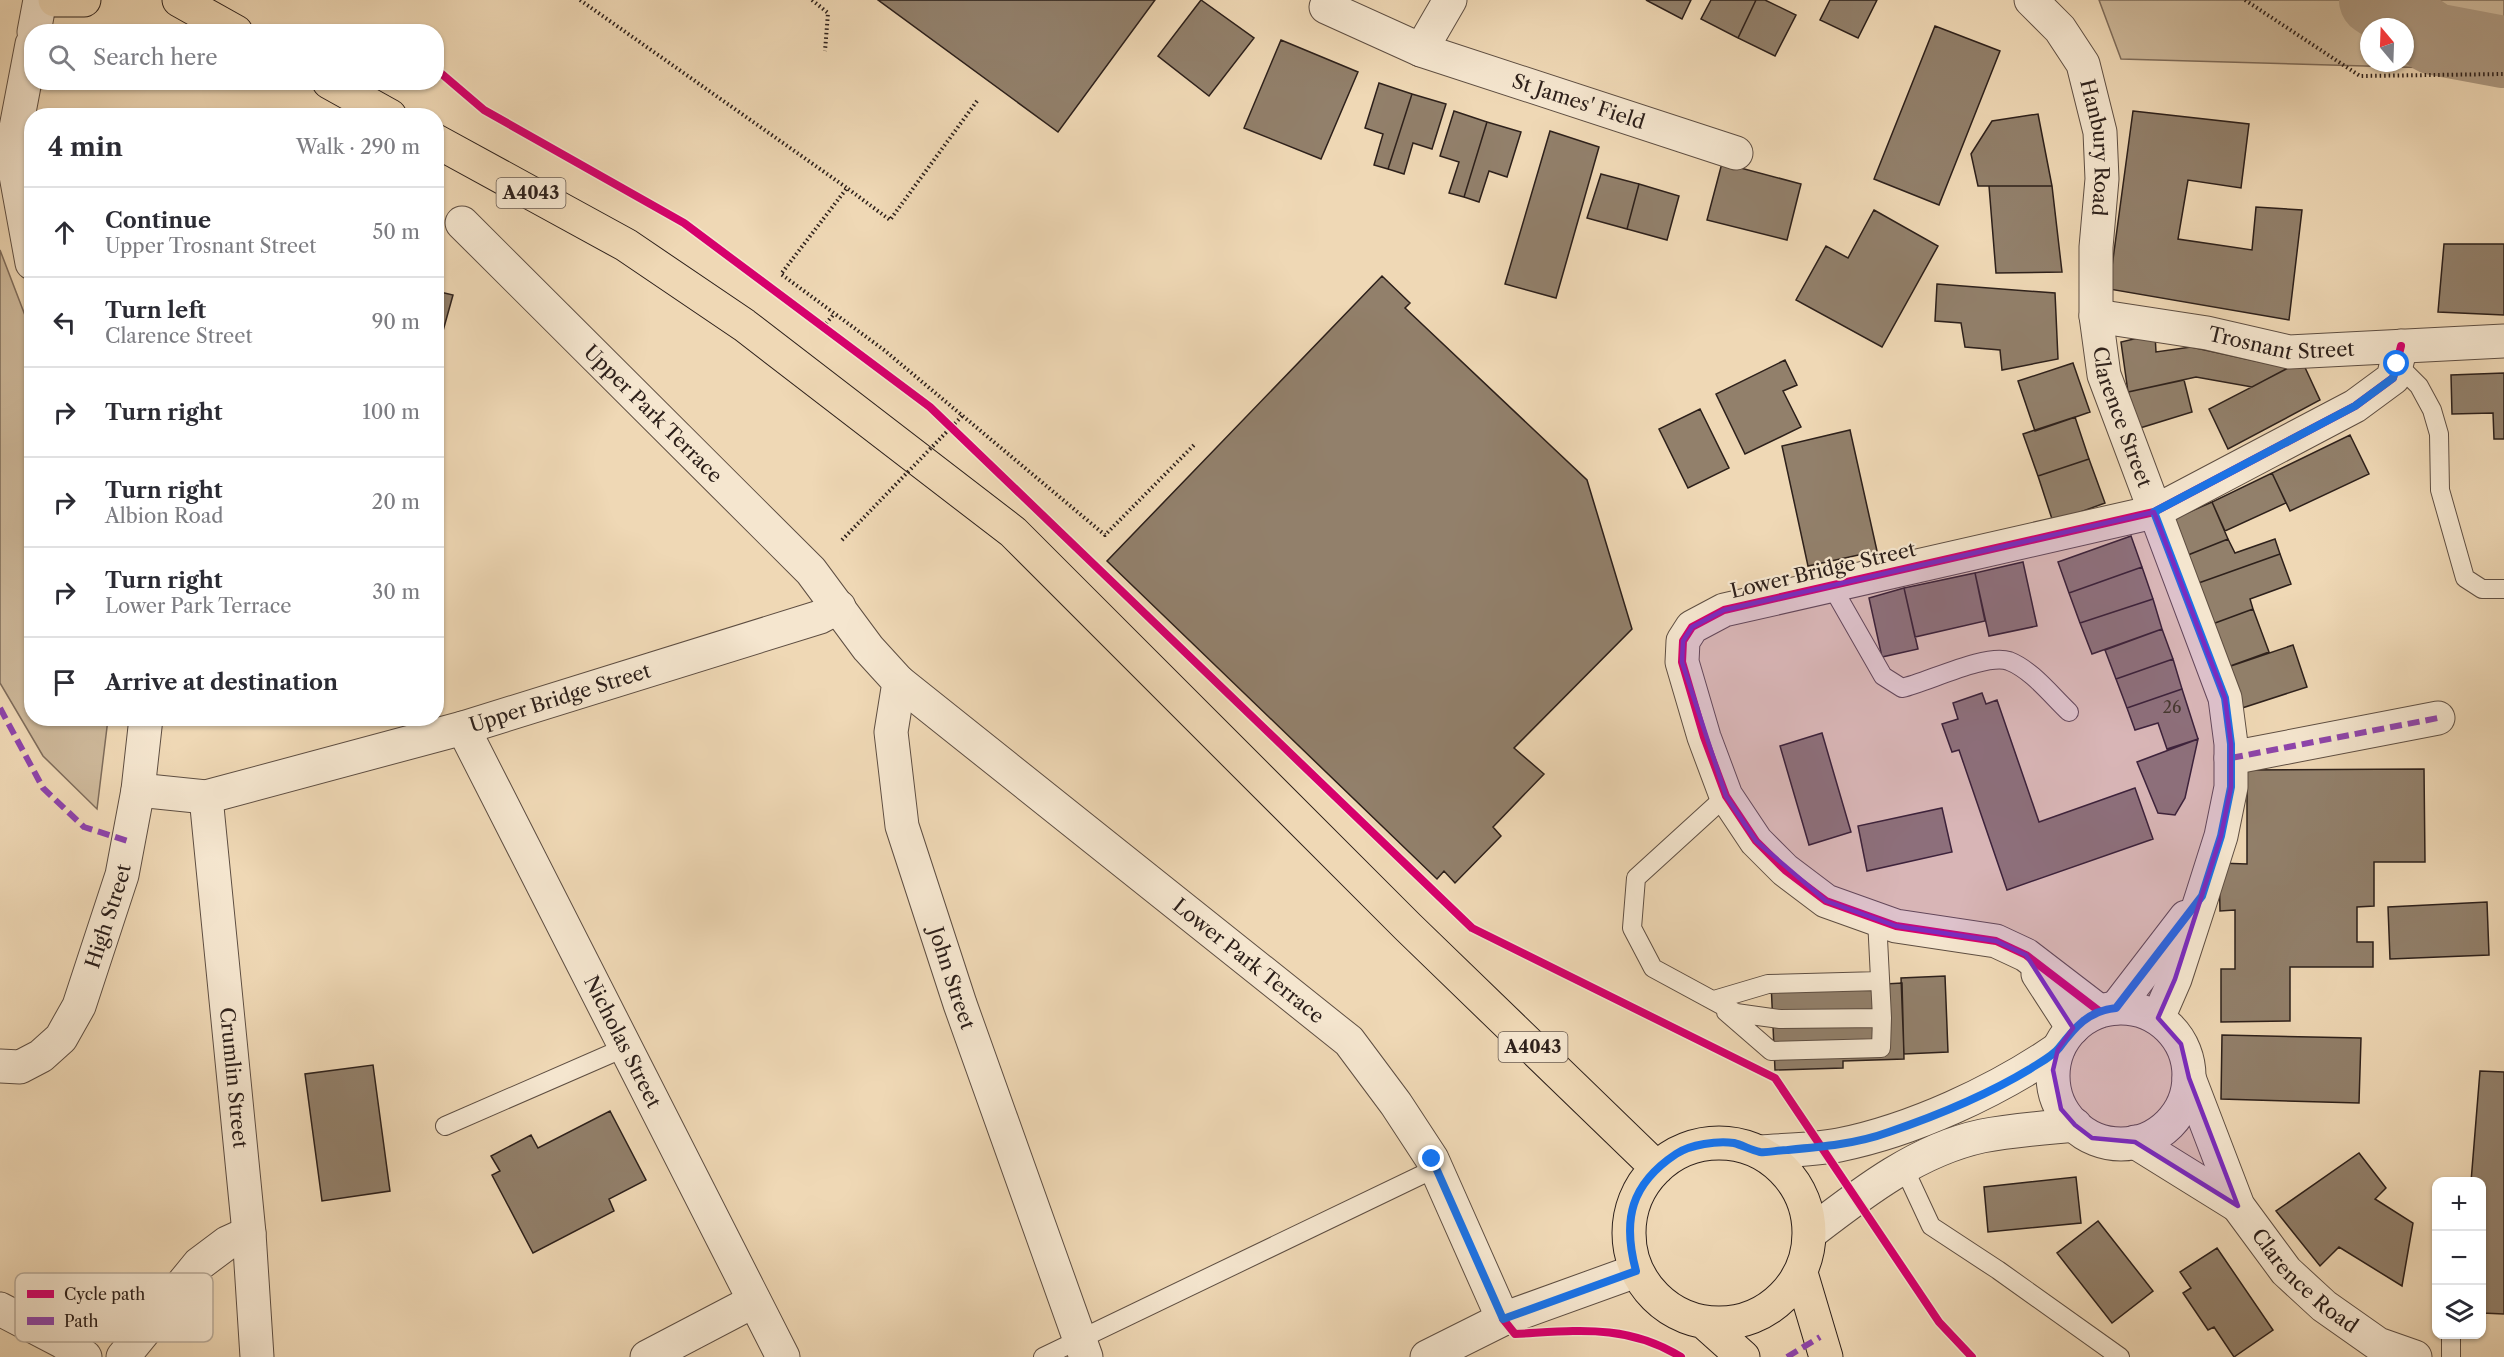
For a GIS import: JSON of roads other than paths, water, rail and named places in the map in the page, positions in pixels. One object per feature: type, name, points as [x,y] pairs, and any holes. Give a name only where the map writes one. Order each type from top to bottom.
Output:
[{"type":"main road","points":[[54,0],[84,0]]},
{"type":"main road","points":[[179,0],[222,24]]},
{"type":"main road","points":[[344,90],[376,108]]},
{"type":"main road","name":"A4043","points":[[444,145],[635,251],[744,325],[1013,532],[1408,927],[1657,1168]]},
{"type":"main road","points":[[1734,1143],[1760,1152],[1781,1166],[1797,1186],[1807,1208],[1810,1233],[1808,1253],[1802,1273],[1785,1297],[1761,1314],[1734,1323],[1704,1323],[1683,1317],[1664,1306],[1648,1290],[1636,1271],[1629,1244],[1630,1216],[1639,1189],[1657,1168],[1679,1151],[1706,1144],[1734,1143]]},
{"type":"main road","points":[[1802,1273],[1826,1357]]},
{"type":"main road","points":[[1704,1323],[1743,1357]]},
{"type":"street","points":[[36,24],[40,0]]},
{"type":"street","points":[[1421,50],[1450,0]]},
{"type":"street","name":"Hanbury Road","points":[[2031,0],[2060,29],[2083,64],[2100,132],[2102,180],[2096,248],[2096,316]]},
{"type":"street","name":"St James' Field","points":[[1326,7],[1421,50],[1736,153]]},
{"type":"street","points":[[24,86],[15,134],[15,170],[24,219]]},
{"type":"street","name":"Upper Park Terrace","points":[[462,223],[811,571],[839,607]]},
{"type":"street","name":"Trosnant Street","points":[[2096,316],[2207,333],[2289,352],[2399,355],[2504,341]]},
{"type":"street","name":"Clarence Street","points":[[2096,316],[2097,340],[2104,375],[2225,698],[2231,758],[2231,787],[2221,836],[2175,979],[2158,1018]]},
{"type":"street","name":"Lower Bridge Street","points":[[2086,1024],[2026,955],[1996,941],[1896,926],[1826,901],[1785,870],[1756,841],[1726,796],[1704,737],[1682,662],[1683,641],[1692,627],[1725,610],[2154,512],[2355,406],[2393,378],[2399,355]]},
{"type":"street","points":[[839,607],[868,648],[899,682]]},
{"type":"street","name":"Upper Bridge Street","points":[[138,790],[206,797],[463,728],[820,617],[839,607]]},
{"type":"street","name":"Lower Park Terrace","points":[[899,682],[1349,1041],[1396,1104],[1436,1168],[1503,1319]]},
{"type":"street","name":"John Street","points":[[899,682],[891,732],[902,826],[960,1005],[1082,1348]]},
{"type":"street","points":[[2231,758],[2438,718]]},
{"type":"street","name":"High Street","points":[[0,1066],[20,1067],[41,1056],[61,1038],[79,1006],[122,874],[138,790],[145,726]]},
{"type":"street","name":"Nicholas Street","points":[[463,728],[783,1357]]},
{"type":"street","name":"Crumlin Street","points":[[206,797],[249,1233],[257,1357]]},
{"type":"street","name":"Clarence Street","points":[[2086,1024],[2202,896]]},
{"type":"street","points":[[1760,1152],[1837,1145],[1888,1133],[1980,1094],[2028,1070],[2086,1024],[2137,1009],[2158,1018],[2171,1030],[2181,1044],[2188,1061],[2189,1078],[2185,1101],[2173,1120],[2156,1134],[2135,1142],[2113,1143],[2092,1138],[2074,1125],[2061,1109],[2055,1090],[2053,1070],[2086,1024]]},
{"type":"street","name":"Clarence Road","points":[[2189,1078],[2238,1206],[2286,1271],[2324,1306],[2378,1344],[2415,1357]]},
{"type":"street","points":[[1810,1233],[1861,1193],[1941,1149],[1981,1136],[2074,1125]]},
{"type":"street","name":"Clarence Road","points":[[2135,1142],[2238,1206]]},
{"type":"street","points":[[191,1273],[199,1263],[227,1243],[249,1233]]},
{"type":"street","points":[[1427,1357],[1503,1319],[1636,1271]]},
{"type":"street","points":[[647,1357],[754,1301]]},
{"type":"street","points":[[0,1309],[15,1317]]},
{"type":"street","points":[[63,1342],[85,1357]]},
{"type":"street","points":[[123,1357],[135,1342]]},
{"type":"lane","points":[[2399,355],[2432,410],[2439,434],[2440,490],[2465,578],[2482,589],[2504,590]]},
{"type":"lane","points":[[1831,585],[1883,676],[1902,688],[1926,682],[1967,665],[2007,660],[2022,668],[2068,712]]},
{"type":"lane","points":[[1726,796],[1636,878],[1632,928],[1653,968],[1736,1012],[1780,1019],[1882,1018]]},
{"type":"lane","points":[[1714,1000],[1771,1051],[1881,1048],[1882,1018],[1877,919]]},
{"type":"lane","points":[[1714,1000],[1768,984],[1880,981]]},
{"type":"lane","points":[[446,1126],[624,1048]]},
{"type":"lane","points":[[1043,1357],[1082,1348],[1436,1168]]},
{"type":"lane","points":[[1904,1168],[1931,1226],[1998,1270],[2121,1357]]},
{"type":"lane","points":[[2451,1339],[2451,1357]]},
{"type":"waterway","points":[[2375,0],[2434,39],[2504,52]]}]
